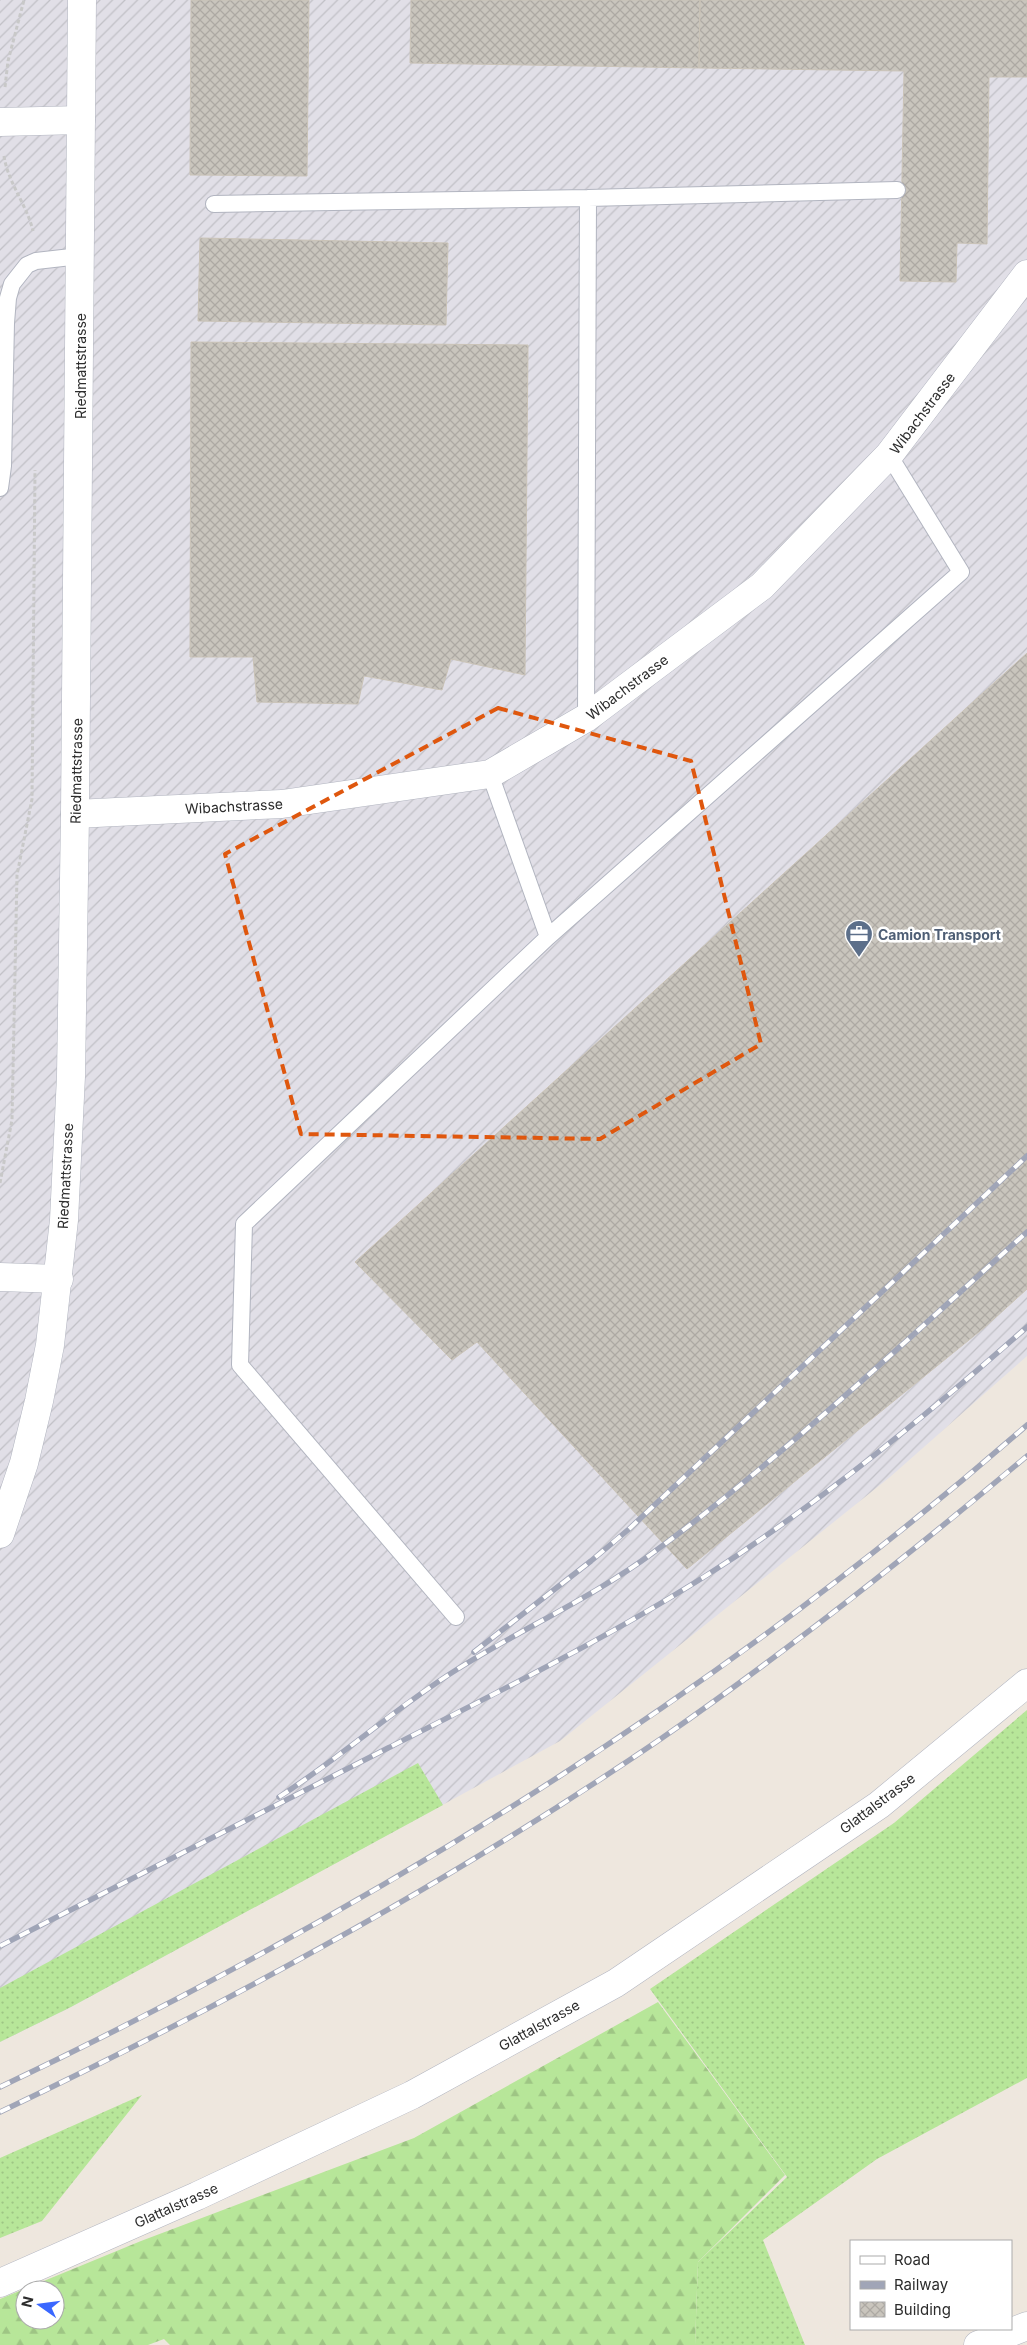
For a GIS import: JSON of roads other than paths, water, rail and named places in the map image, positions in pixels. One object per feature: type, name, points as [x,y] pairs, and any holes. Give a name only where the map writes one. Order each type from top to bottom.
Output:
[{"type":"street","name":"Riedmattstrasse","points":[[0,1534],[24,1463],[39,1401],[59,1279],[64,1220],[70,1076],[75,814],[82,0]]},
{"type":"street","points":[[2,122],[81,120]]},
{"type":"street","name":"Wibachstrasse","points":[[75,814],[282,804],[490,774],[586,718],[762,586],[890,455],[1027,274]]},
{"type":"street","points":[[0,1277],[59,1279]]},
{"type":"street","name":"Glattalstrasse","points":[[0,2282],[197,2196],[412,2095],[616,1982],[879,1805],[1027,1683]]},
{"type":"street","points":[[978,2345],[1027,2326]]},
{"type":"lane","points":[[214,204],[588,198],[897,190]]},
{"type":"lane","points":[[586,718],[588,198]]},
{"type":"lane","points":[[0,488],[3,466],[8,298],[12,284],[27,265],[36,261],[80,256]]},
{"type":"lane","points":[[456,1617],[240,1365],[244,1224],[548,936],[961,572],[890,455]]},
{"type":"lane","points":[[490,774],[548,936]]},
{"type":"railway","points":[[474,1652],[629,1529],[1027,1156]]},
{"type":"railway","points":[[279,1797],[433,1685],[630,1569],[703,1515],[798,1437],[1027,1232]]},
{"type":"railway","points":[[0,1946],[509,1686],[589,1644],[668,1599],[749,1547],[872,1457],[1027,1327]]},
{"type":"railway","points":[[0,2087],[138,2019],[273,1947],[406,1871],[536,1791],[664,1707],[788,1618],[909,1524],[1027,1425]]},
{"type":"railway","points":[[0,2112],[171,2028],[338,1938],[503,1841],[583,1791],[756,1671],[893,1566],[1027,1456]]},
{"type":"place","name":"Camion Transport","points":[[859,958]]}]
